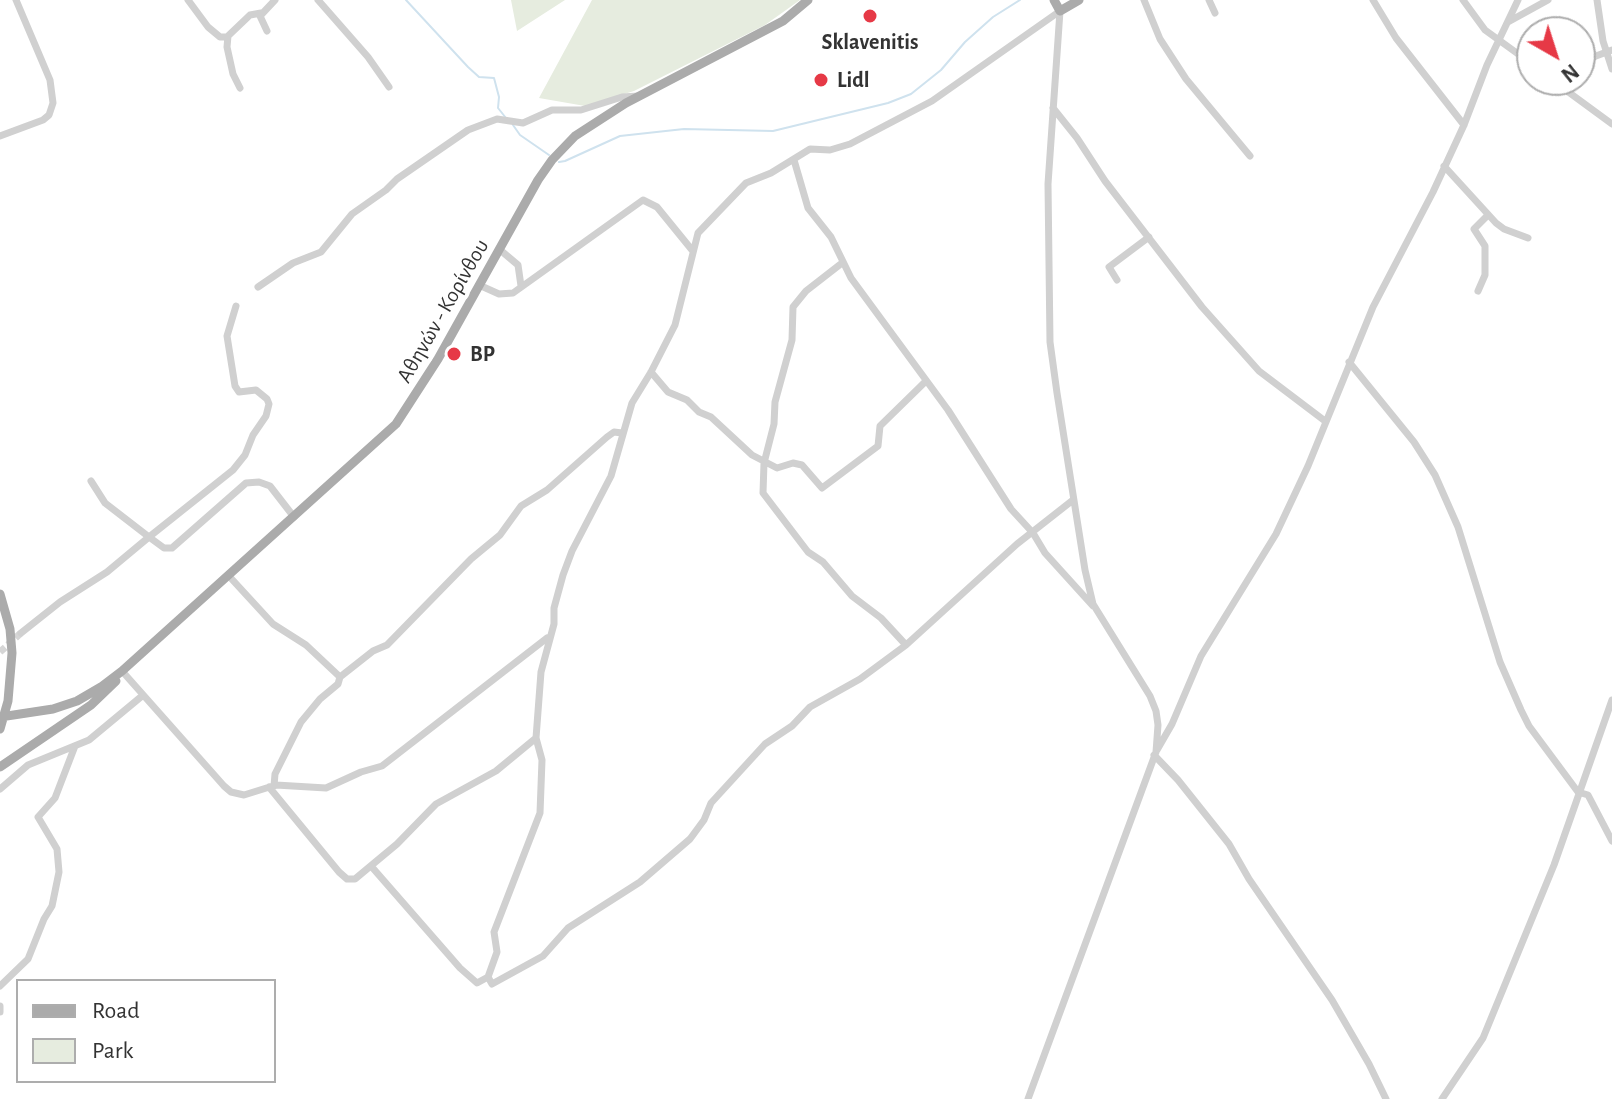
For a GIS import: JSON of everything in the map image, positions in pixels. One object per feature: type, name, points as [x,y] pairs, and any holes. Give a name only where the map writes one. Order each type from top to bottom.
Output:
[{"type":"main road","name":"Αθηνών - Κορίνθου","points":[[0,717],[64,706],[101,687],[396,424],[438,359],[538,180],[563,146],[584,128],[783,21],[808,0]]},
{"type":"main road","points":[[1054,0],[1060,11],[1079,0]]},
{"type":"main road","points":[[0,594],[10,629],[12,653],[8,701],[0,729]]},
{"type":"main road","name":"Αθηνών - Κορίνθου","points":[[0,767],[91,705],[122,671]]},
{"type":"street","points":[[0,136],[37,124],[49,115],[53,103],[50,80],[16,0]]},
{"type":"street","points":[[188,0],[208,27],[220,37],[228,37]]},
{"type":"street","points":[[267,31],[259,18],[275,0]]},
{"type":"street","points":[[318,0],[368,57],[389,87]]},
{"type":"street","points":[[1144,0],[1160,39],[1186,79],[1250,156]]},
{"type":"street","points":[[1209,0],[1215,13]]},
{"type":"street","points":[[1373,0],[1396,38],[1464,125]]},
{"type":"street","points":[[1463,0],[1481,26],[1516,52]]},
{"type":"street","points":[[1028,1099],[1155,753],[1172,724],[1201,656],[1276,534],[1308,466],[1378,297],[1464,125],[1487,65],[1518,0]]},
{"type":"street","points":[[1508,22],[1548,0]]},
{"type":"street","points":[[1597,0],[1612,69]]},
{"type":"street","points":[[1060,11],[1048,197],[1050,342],[1073,500],[1095,608]]},
{"type":"street","points":[[371,866],[443,952],[477,983],[488,977],[497,952],[494,932],[540,813],[542,767],[536,738],[541,667],[564,570],[611,476],[632,403],[675,325],[692,250],[703,225],[746,183],[765,177],[810,149],[830,150],[845,146],[932,101],[1060,11]]},
{"type":"street","points":[[240,88],[233,74],[228,37],[250,15],[261,13]]},
{"type":"street","points":[[258,287],[293,263],[321,252],[352,214],[468,130],[497,119],[523,123],[552,110],[581,110],[622,97],[641,96]]},
{"type":"street","points":[[1574,96],[1612,124]]},
{"type":"street","points":[[1053,108],[1194,298],[1259,371],[1325,421]]},
{"type":"street","points":[[794,160],[808,208],[831,237],[842,263],[980,457],[1011,509],[1033,533],[1045,553],[1095,608],[1154,704],[1158,725],[1155,753],[1229,844],[1249,879],[1332,1000],[1386,1099]]},
{"type":"street","points":[[1444,166],[1504,229],[1528,238]]},
{"type":"street","points":[[479,285],[490,292],[505,295],[566,257],[643,200],[657,207],[692,250]]},
{"type":"street","points":[[1478,291],[1485,275],[1485,246],[1474,229],[1488,215]]},
{"type":"street","points":[[1117,280],[1109,267],[1149,237]]},
{"type":"street","points":[[499,249],[518,265],[521,286]]},
{"type":"street","points":[[842,263],[806,291],[793,307],[792,344],[779,387],[764,463],[763,493],[769,505],[808,552],[823,562],[852,596],[881,618],[906,645]]},
{"type":"street","points":[[21,633],[60,602],[107,572],[233,470],[245,455],[269,404],[263,394],[256,390],[239,392],[234,381],[227,336],[236,306]]},
{"type":"street","points":[[1349,362],[1414,442],[1437,479],[1458,527],[1500,662],[1521,710],[1529,726],[1578,792],[1588,795],[1612,841]]},
{"type":"street","points":[[651,372],[668,392],[687,400],[699,412],[711,417],[745,450],[764,463],[777,468],[793,463],[802,465],[816,484],[824,488],[878,446],[880,426],[926,381]]},
{"type":"street","points":[[272,786],[301,722],[320,699],[338,684],[340,677],[373,651],[387,645],[471,559],[500,535],[521,506],[547,490],[607,437],[614,432],[622,433]]},
{"type":"street","points":[[91,481],[105,503],[164,548],[172,548],[241,486],[252,481],[270,486],[294,517]]},
{"type":"street","points":[[488,977],[492,984],[543,956],[568,928],[640,882],[690,839],[704,820],[711,803],[765,744],[795,723],[810,707],[860,679],[906,645],[1073,500]]},
{"type":"street","points":[[228,575],[273,624],[321,657],[340,677]]},
{"type":"street","points":[[122,671],[231,792],[244,795],[272,786],[326,788],[382,766],[549,636]]},
{"type":"street","points":[[0,789],[28,765],[97,735],[142,696]]},
{"type":"street","points":[[1442,1099],[1483,1038],[1548,878],[1612,700]]},
{"type":"street","points":[[272,786],[343,877],[355,879],[436,804],[496,771],[536,738]]},
{"type":"street","points":[[0,986],[28,959],[52,906],[59,872],[57,849],[38,817],[55,798],[75,746]]},
{"type":"green space","points":[[511,0],[565,0],[517,31]]},
{"type":"green space","points":[[592,0],[800,0],[765,25],[634,91],[585,106],[539,98]]},
{"type":"waterway","points":[[406,0],[479,77],[494,78],[499,97],[498,108],[506,118]]},
{"type":"waterway","points":[[559,162],[620,136],[684,129],[773,131],[888,103],[911,94],[941,70],[965,42],[993,17],[1020,0]]},
{"type":"waterway","points":[[513,125],[520,135],[549,155]]},
{"type":"tunnel","points":[[0,652],[21,633]]},
{"type":"place","name":"Sklavenitis","points":[[870,16]]},
{"type":"place","name":"Lidl","points":[[821,80]]},
{"type":"place","name":"BP","points":[[454,354]]}]
